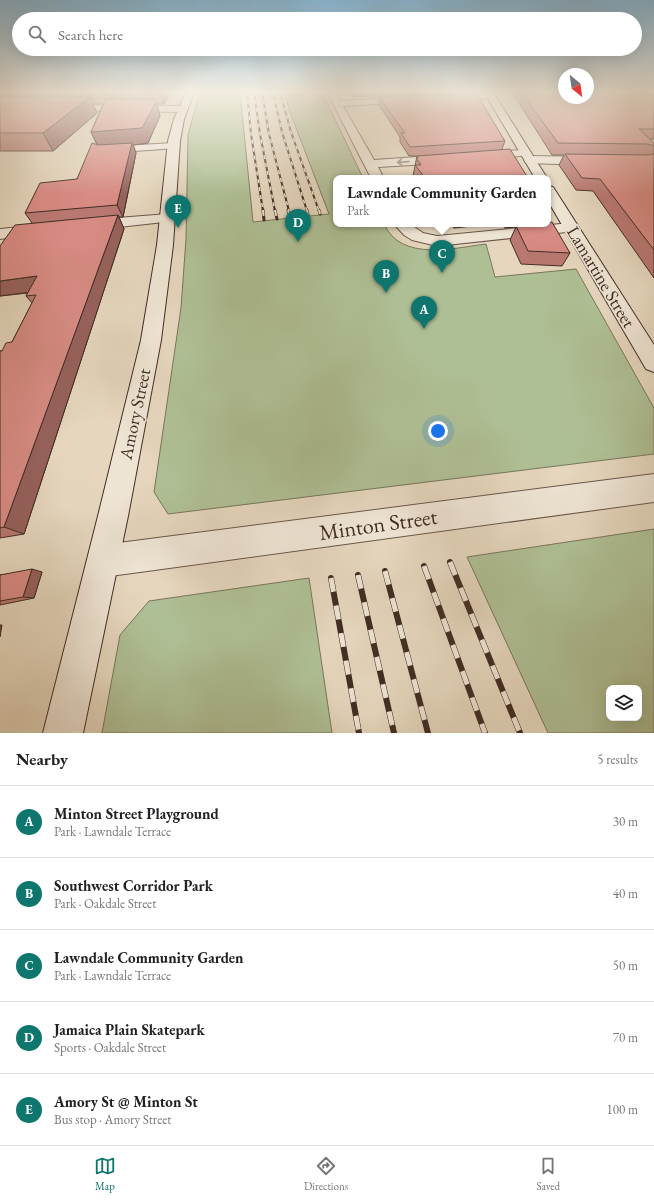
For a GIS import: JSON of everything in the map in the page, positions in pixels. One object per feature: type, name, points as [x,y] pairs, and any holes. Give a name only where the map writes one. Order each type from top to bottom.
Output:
[{"type":"street","name":"Amory Street","points":[[63,733],[103,561],[151,340],[160,290],[174,146],[178,126]]},
{"type":"street","points":[[349,126],[376,175]]},
{"type":"street","points":[[509,126],[539,175]]},
{"type":"street","points":[[103,150],[174,146]]},
{"type":"street","points":[[473,156],[528,156],[602,161]]},
{"type":"street","points":[[370,164],[457,158]]},
{"type":"street","name":"Lamartine Street","points":[[551,195],[654,363]]},
{"type":"street","points":[[77,226],[168,218]]},
{"type":"street","points":[[404,227],[408,232],[418,237],[431,240],[571,228]]},
{"type":"street","points":[[0,234],[54,228]]},
{"type":"street","name":"Minton Street","points":[[103,561],[654,488]]},
{"type":"green space","points":[[190,126],[243,126],[253,222],[329,214],[295,126],[338,126],[362,175],[333,175],[333,227],[386,227],[392,236],[403,244],[429,250],[486,244],[495,277],[576,269],[654,408],[654,454],[168,514],[154,492],[181,308],[186,239],[188,135]]},
{"type":"green space","points":[[654,529],[654,733],[548,733],[467,557]]},
{"type":"green space","points":[[309,578],[332,733],[102,733],[120,635],[149,601]]},
{"type":"building","points":[[0,126],[52,126],[43,133],[0,133]]},
{"type":"building","points":[[94,126],[143,126],[142,128],[91,132]]},
{"type":"building","points":[[400,126],[496,126],[505,141],[410,147],[401,133],[405,133]]},
{"type":"building","points":[[546,126],[654,126],[654,129],[639,129],[654,143],[654,146],[648,144],[558,143]]},
{"type":"building","points":[[92,143],[98,145],[132,143],[117,205],[25,213],[40,183],[77,179]]},
{"type":"building","points":[[510,149],[526,175],[423,175],[415,165],[421,165],[416,158],[418,158],[417,156]]},
{"type":"building","points":[[654,153],[654,250],[600,179],[582,178],[565,154],[649,155]]},
{"type":"building","points":[[118,215],[4,527],[0,528],[0,351],[2,351],[6,343],[12,342],[36,295],[26,296],[37,276],[0,281],[0,246],[15,225]]},
{"type":"building","points":[[551,222],[570,253],[528,251],[516,227],[551,227]]},
{"type":"building","points":[[32,569],[23,597],[0,601],[0,575]]},
{"type":"railway","points":[[250,126],[263,211]]},
{"type":"railway","points":[[259,126],[275,211]]},
{"type":"railway","points":[[268,126],[289,211]]},
{"type":"railway","points":[[281,126],[307,211]]},
{"type":"railway","points":[[289,126],[319,211]]},
{"type":"railway","points":[[263,210],[264,220]]},
{"type":"railway","points":[[275,210],[277,219]]},
{"type":"railway","points":[[288,210],[290,217]]},
{"type":"railway","points":[[307,210],[308,215]]},
{"type":"railway","points":[[319,210],[320,214]]},
{"type":"railway","points":[[450,562],[520,733]]},
{"type":"railway","points":[[424,566],[485,733]]},
{"type":"railway","points":[[385,571],[428,733]]},
{"type":"railway","points":[[358,575],[394,733]]},
{"type":"railway","points":[[331,578],[359,733]]},
{"type":"place","name":"Amory St @ Minton St","points":[[178,228]]},
{"type":"place","name":"Jamaica Plain Skatepark","points":[[298,242]]},
{"type":"place","name":"Lawndale Community Garden","points":[[442,273]]},
{"type":"place","name":"Southwest Corridor Park","points":[[386,293]]},
{"type":"place","name":"Minton Street Playground","points":[[424,329]]}]
